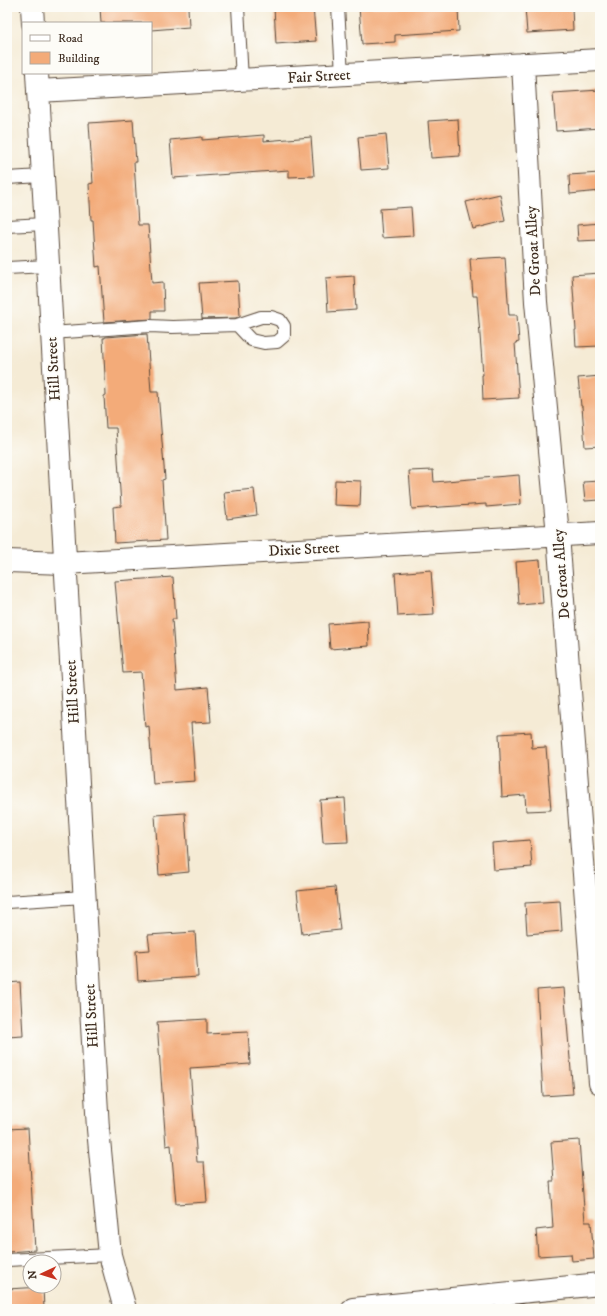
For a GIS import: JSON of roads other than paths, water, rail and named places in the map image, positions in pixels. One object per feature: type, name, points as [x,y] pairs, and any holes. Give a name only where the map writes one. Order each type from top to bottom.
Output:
[{"type":"street","points":[[32,7],[33,22]]},
{"type":"street","name":"Fair Street","points":[[37,82],[242,80],[600,60]]},
{"type":"street","name":"De Groat Alley","points":[[523,64],[536,302],[558,535],[595,964],[600,1083]]},
{"type":"street","name":"Hill Street","points":[[37,82],[44,224],[98,1129],[110,1255],[125,1309]]},
{"type":"street","name":"Dixie Street","points":[[7,561],[64,563],[600,533]]},
{"type":"street","points":[[353,1309],[600,1284]]},
{"type":"lane","points":[[238,7],[242,80]]},
{"type":"lane","points":[[338,7],[342,74]]},
{"type":"lane","points":[[7,178],[42,176]]},
{"type":"lane","points":[[7,226],[44,224]]},
{"type":"lane","points":[[7,268],[47,266]]},
{"type":"lane","points":[[51,332],[150,326],[172,327],[237,325]]},
{"type":"lane","points":[[7,902],[84,897]]},
{"type":"lane","points":[[7,1260],[110,1255]]}]
